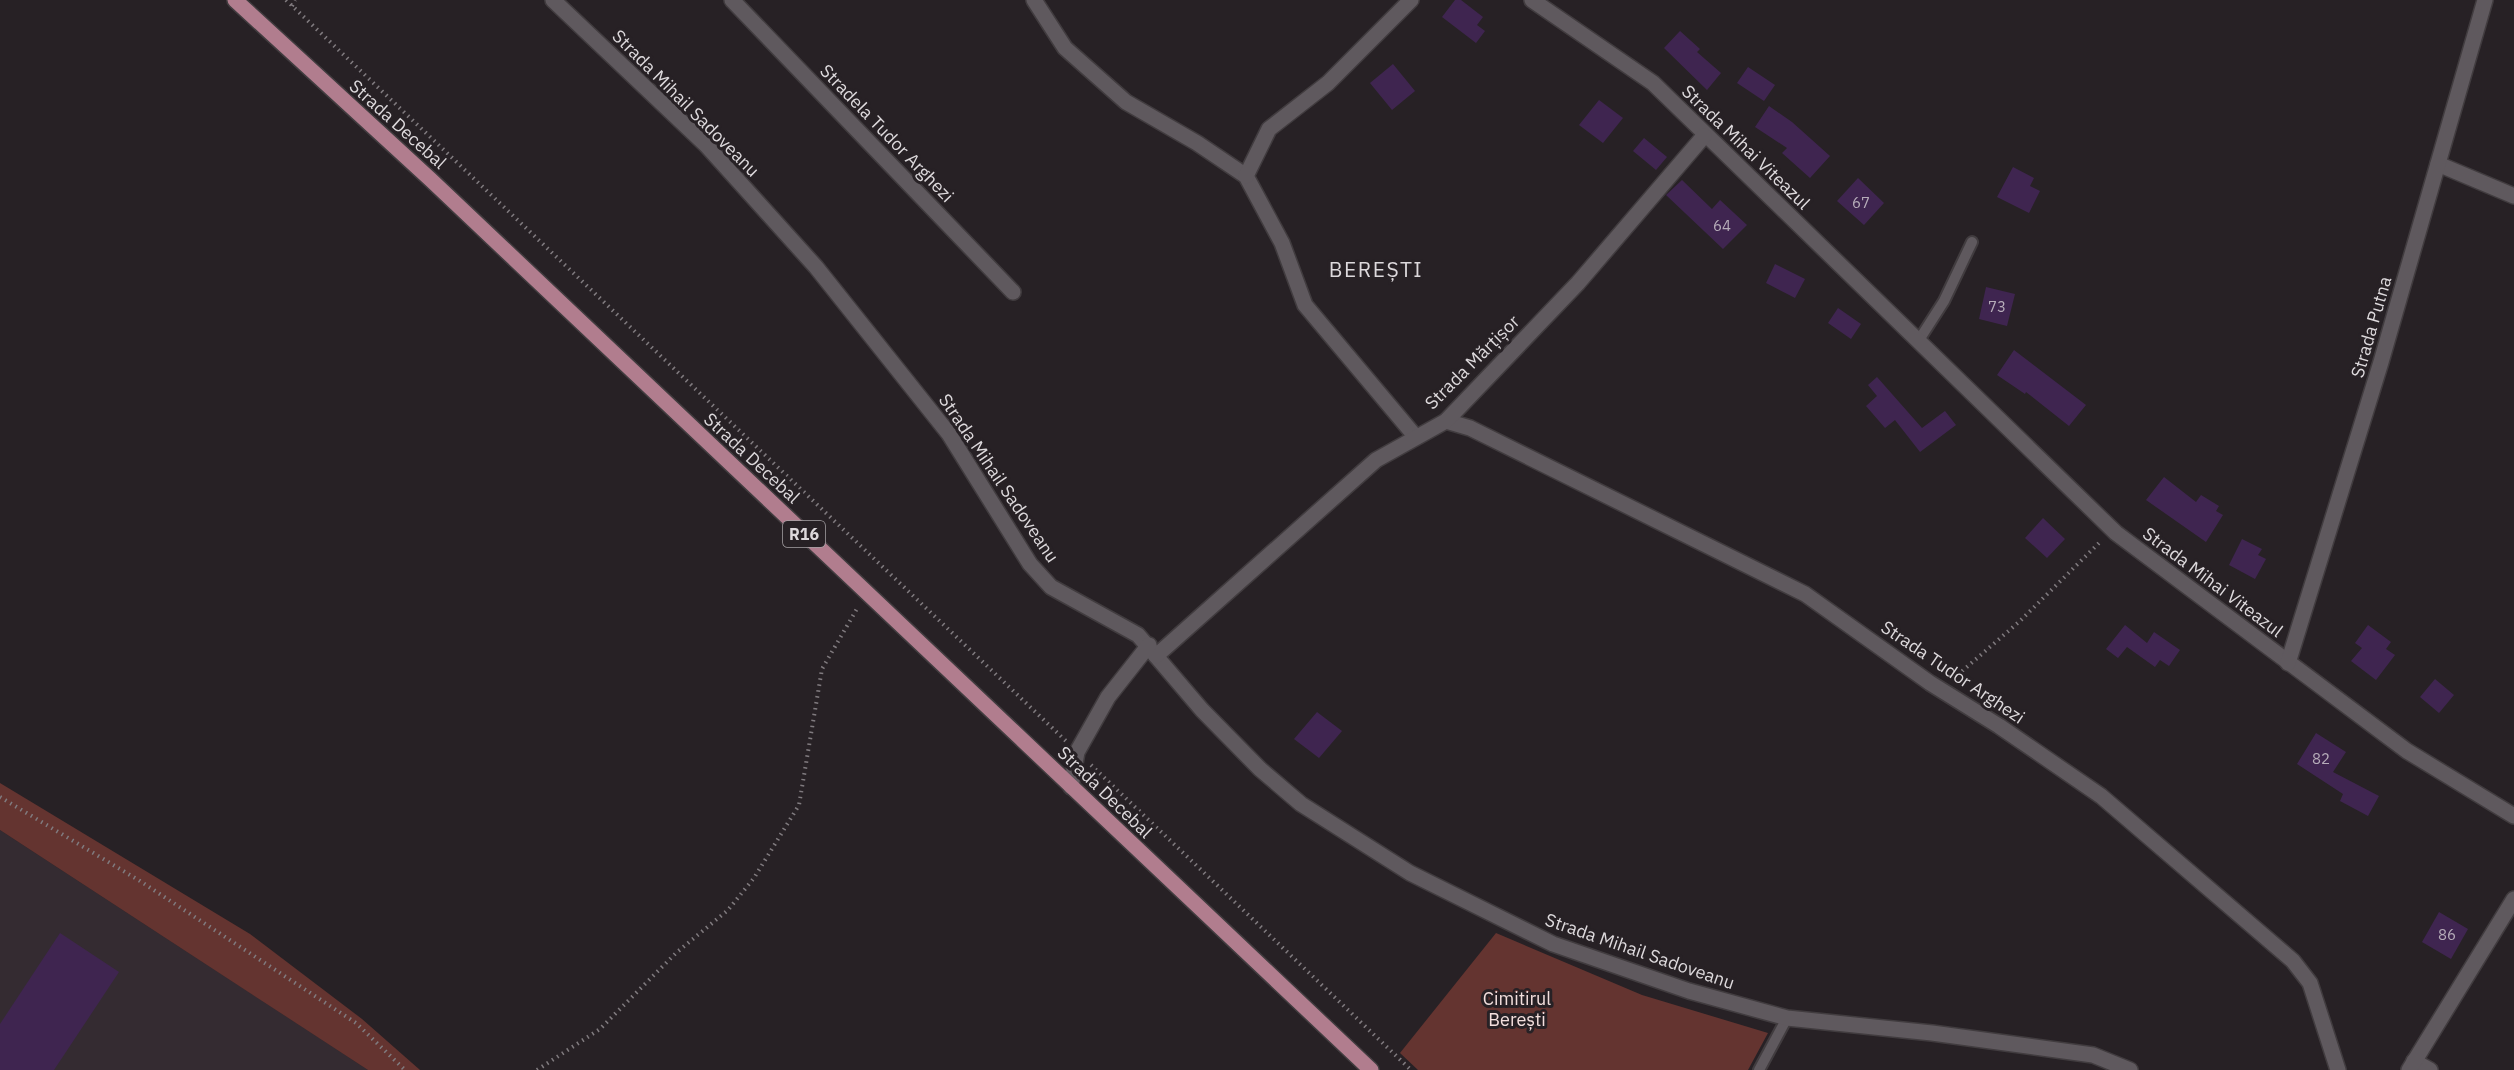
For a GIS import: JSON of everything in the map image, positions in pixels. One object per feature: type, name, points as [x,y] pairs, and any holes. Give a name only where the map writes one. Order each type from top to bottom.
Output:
[{"type":"main road","name":"Strada Decebal","points":[[235,0],[430,179],[1371,1070]]},
{"type":"street","name":"Strada Mihail Sadoveanu","points":[[553,0],[706,145],[816,267],[950,434],[1030,564],[1051,587],[1068,599],[1122,625],[1153,650],[1163,667],[1260,769],[1301,804],[1410,873],[1553,944],[1689,992],[1787,1017],[1932,1033],[2093,1055],[2130,1070]]},
{"type":"street","name":"Stradela Tudor Arghezi","points":[[732,0],[1013,292]]},
{"type":"street","points":[[1034,0],[1065,48],[1126,102],[1197,143],[1246,176],[1282,243],[1305,305],[1415,436]]},
{"type":"street","points":[[1246,176],[1269,129],[1328,83],[1380,34],[1411,0]]},
{"type":"street","name":"Strada Mihai Viteazul","points":[[1532,0],[1653,83],[1704,135],[1919,340],[2018,441],[2112,529],[2408,751],[2514,816]]},
{"type":"street","name":"Strada Putna","points":[[2288,663],[2381,362],[2485,0]]},
{"type":"street","name":"Strada Mărțișor","points":[[1071,787],[1077,752],[1108,697],[1153,650],[1376,460],[1415,436],[1446,421],[1578,284],[1704,135]]},
{"type":"street","points":[[2438,164],[2514,196]]},
{"type":"street","name":"Strada Tudor Arghezi","points":[[1446,421],[1470,428],[1805,594],[1940,690],[2101,796],[2293,961],[2310,983],[2338,1070]]},
{"type":"street","points":[[2430,1070],[2412,1066],[2514,899]]},
{"type":"lane","points":[[1919,340],[1944,301],[1972,242]]},
{"type":"lane","points":[[1759,1070],[1787,1017]]},
{"type":"path","points":[[286,0],[1411,1070]]},
{"type":"path","points":[[292,6],[295,0]]},
{"type":"path","points":[[1940,690],[2020,621],[2112,529]]},
{"type":"path","points":[[537,1070],[600,1029],[676,953],[728,910],[754,878],[799,806],[822,669],[866,593]]},
{"type":"path","points":[[0,797],[140,881],[356,1023],[405,1070]]},
{"type":"shaded area","points":[[0,830],[330,1045],[368,1070],[0,1070]]},
{"type":"green space","points":[[0,783],[250,934],[362,1019],[420,1070],[368,1070],[0,830]]},
{"type":"green space","name":"Cimitirul Berești","points":[[1496,933],[1642,995],[1768,1033],[1748,1070],[1418,1070],[1400,1053]]},
{"type":"building","points":[[1455,0],[1461,0],[1483,17],[1477,25],[1485,31],[1476,43],[1442,17]]},
{"type":"building","points":[[1680,31],[1700,49],[1697,52],[1721,73],[1707,90],[1664,48]]},
{"type":"building","points":[[1393,64],[1415,91],[1392,110],[1370,83]]},
{"type":"building","points":[[1748,67],[1775,85],[1764,101],[1737,83]]},
{"type":"building","points":[[1599,100],[1623,118],[1603,143],[1579,125]]},
{"type":"building","points":[[1769,106],[1792,122],[1830,156],[1810,178],[1782,153],[1787,148],[1755,127]]},
{"type":"building","points":[[1644,138],[1667,157],[1656,170],[1633,151]]},
{"type":"building","points":[[2013,167],[2034,178],[2030,186],[2040,191],[2029,213],[1997,197]]},
{"type":"building","points":[[1858,178],[1884,203],[1864,225],[1837,201]]},
{"type":"building","points":[[1682,180],[1712,209],[1720,200],[1747,225],[1723,249],[1666,195]]},
{"type":"building","points":[[1775,264],[1805,279],[1795,298],[1766,283]]},
{"type":"building","points":[[1986,287],[2015,294],[2007,326],[1979,319]]},
{"type":"building","points":[[1838,308],[1861,324],[1851,339],[1828,323]]},
{"type":"building","points":[[2014,350],[2086,405],[2069,426],[2026,392],[2025,394],[1997,375]]},
{"type":"building","points":[[1877,377],[1922,428],[1945,411],[1956,425],[1920,452],[1895,420],[1885,428],[1866,406],[1877,396],[1868,385]]},
{"type":"building","points":[[2164,477],[2196,502],[2201,495],[2219,506],[2216,511],[2223,515],[2206,542],[2146,500]]},
{"type":"building","points":[[2043,518],[2065,539],[2047,558],[2025,538]]},
{"type":"building","points":[[2242,539],[2262,549],[2258,555],[2266,559],[2255,579],[2229,565]]},
{"type":"building","points":[[2125,625],[2147,643],[2154,632],[2180,650],[2169,666],[2160,660],[2155,667],[2127,647],[2118,658],[2106,649]]},
{"type":"building","points":[[2368,625],[2391,642],[2386,649],[2395,655],[2376,680],[2351,661],[2362,648],[2355,643]]},
{"type":"building","points":[[2435,679],[2454,695],[2439,713],[2420,697]]},
{"type":"building","points":[[1317,712],[1342,731],[1319,758],[1294,739]]},
{"type":"building","points":[[2316,733],[2346,752],[2333,772],[2379,796],[2368,816],[2340,801],[2343,794],[2297,764]]},
{"type":"building","points":[[2439,912],[2468,929],[2451,959],[2422,942]]},
{"type":"building","points":[[60,933],[119,972],[54,1070],[0,1070],[0,1024]]},
{"type":"district","name":"BEREȘTI","points":[[1376,269]]}]
